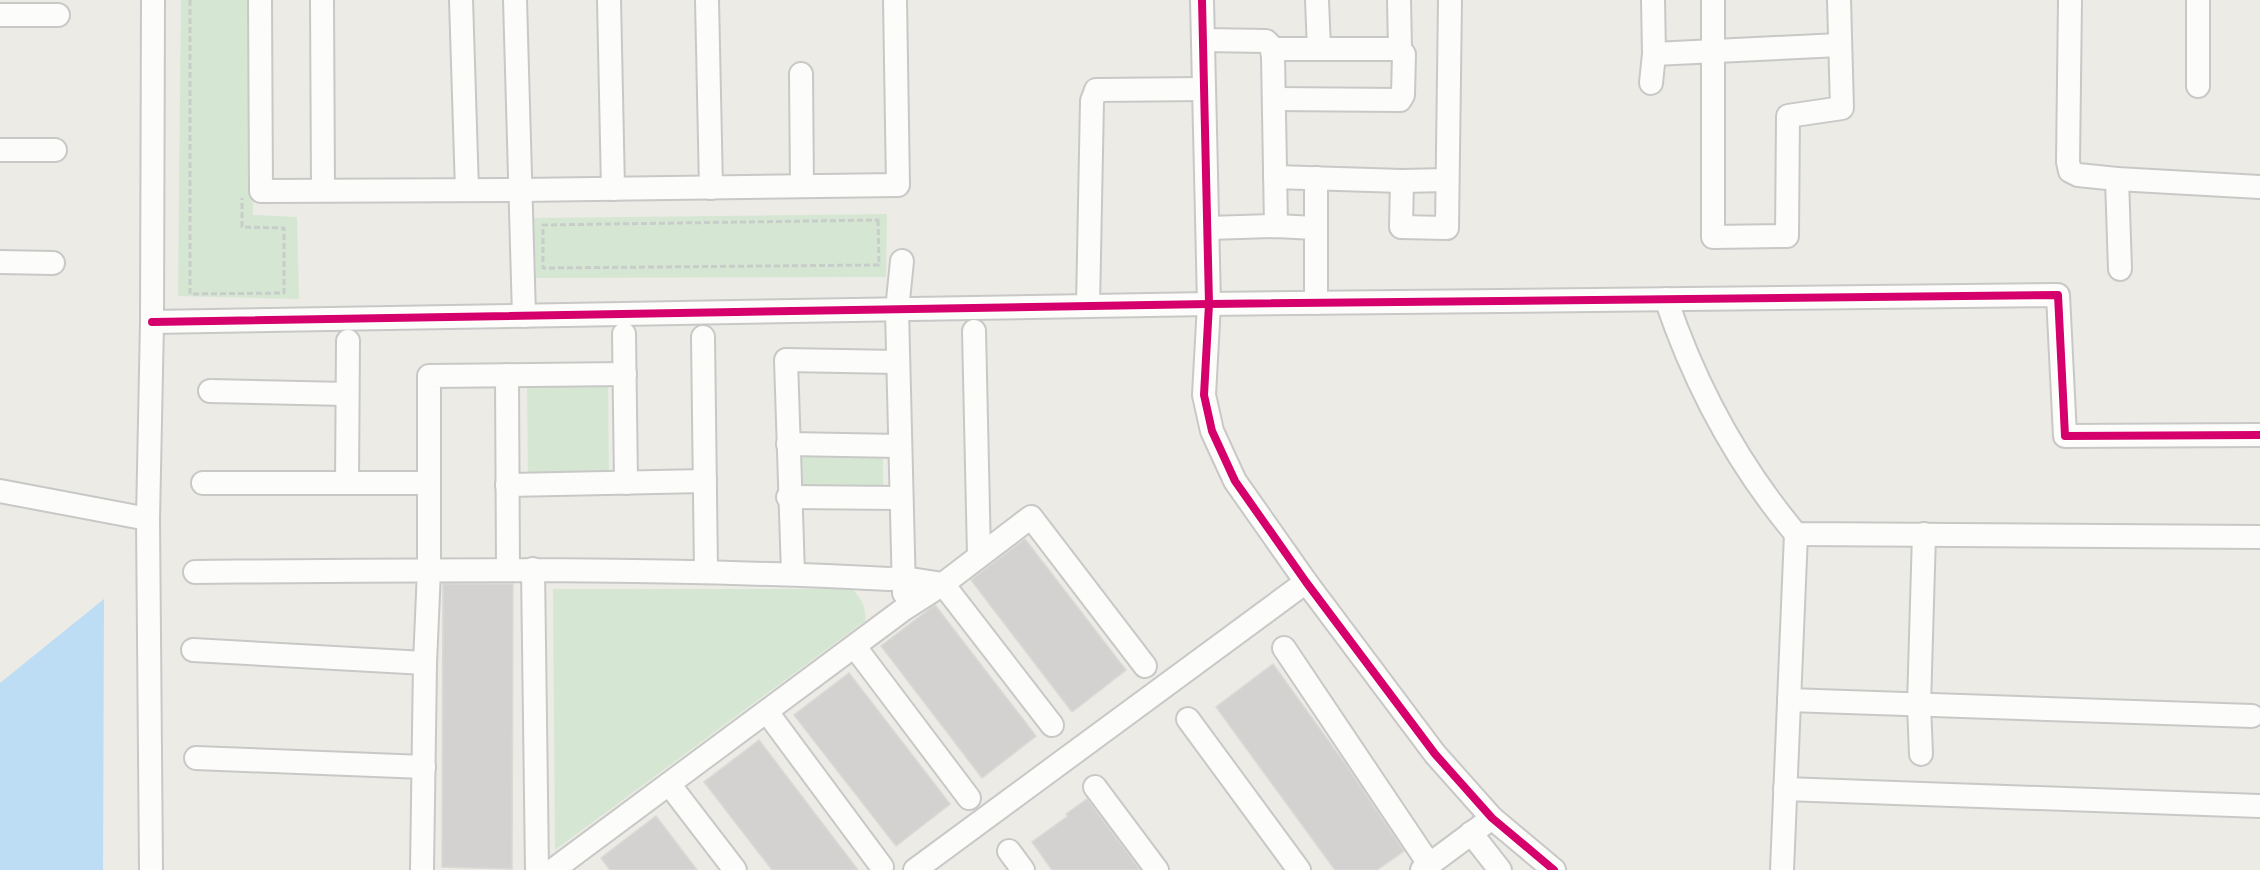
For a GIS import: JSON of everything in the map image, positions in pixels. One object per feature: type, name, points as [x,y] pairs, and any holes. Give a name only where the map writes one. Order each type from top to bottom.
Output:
[{"type":"street","points":[[151,870],[148,519],[152,322],[153,0]]},
{"type":"street","points":[[260,0],[261,190],[519,190],[898,185],[895,0]]},
{"type":"street","points":[[322,0],[322,189]]},
{"type":"street","points":[[461,0],[467,190]]},
{"type":"street","points":[[514,0],[524,316]]},
{"type":"street","points":[[609,0],[613,189]]},
{"type":"street","points":[[707,0],[711,188]]},
{"type":"street","points":[[1202,0],[1209,304],[1204,395],[1212,431],[1235,481],[1306,582],[1435,754],[1492,818],[1554,870]]},
{"type":"street","points":[[1317,0],[1319,49]]},
{"type":"street","points":[[1274,99],[1400,100],[1403,95],[1404,54],[1400,49],[1400,0]]},
{"type":"street","points":[[1402,181],[1401,227],[1447,228],[1450,0]]},
{"type":"street","points":[[1651,83],[1654,54],[1653,0]]},
{"type":"street","points":[[1713,0],[1713,237],[1787,236],[1788,117],[1842,108],[1839,0]]},
{"type":"street","points":[[2070,0],[2068,162],[2070,171],[2078,175],[2117,179],[2260,188]]},
{"type":"street","points":[[2198,0],[2198,86]]},
{"type":"street","points":[[0,15],[58,15]]},
{"type":"street","points":[[1203,40],[1266,41],[1272,49],[1276,226]]},
{"type":"street","points":[[1654,54],[1839,45]]},
{"type":"street","points":[[1272,49],[1400,49]]},
{"type":"street","points":[[801,74],[802,186]]},
{"type":"street","points":[[1088,306],[1092,101],[1096,90],[1204,89]]},
{"type":"street","points":[[0,150],[55,150]]},
{"type":"street","points":[[1275,177],[1447,180]]},
{"type":"street","points":[[1316,178],[1316,303]]},
{"type":"street","points":[[2117,179],[2120,270]]},
{"type":"street","points":[[1208,228],[1276,226],[1315,228]]},
{"type":"street","points":[[903,261],[897,310],[904,609]]},
{"type":"street","points":[[0,262],[53,263]]},
{"type":"street","points":[[152,322],[1209,304],[2058,295],[2065,436],[2260,435]]},
{"type":"street","points":[[1666,299],[1677,330],[1716,418],[1767,499],[1796,534],[1782,870]]},
{"type":"street","points":[[974,331],[979,555]]},
{"type":"street","points":[[624,334],[626,483]]},
{"type":"street","points":[[703,337],[706,572]]},
{"type":"street","points":[[347,483],[348,341]]},
{"type":"street","points":[[792,574],[788,497],[786,360],[898,362]]},
{"type":"street","points":[[422,870],[425,663],[429,570],[429,376],[625,374]]},
{"type":"street","points":[[507,375],[508,569]]},
{"type":"street","points":[[210,392],[347,394]]},
{"type":"street","points":[[788,444],[900,446]]},
{"type":"street","points":[[507,485],[705,481]]},
{"type":"street","points":[[203,483],[428,483]]},
{"type":"street","points":[[0,491],[148,519]]},
{"type":"street","points":[[788,497],[901,498]]},
{"type":"street","points":[[553,870],[578,863],[669,784],[1031,517],[1145,666]]},
{"type":"street","points":[[1796,534],[2260,537]]},
{"type":"street","points":[[1921,754],[1919,705],[1924,534]]},
{"type":"street","points":[[533,569],[537,870]]},
{"type":"street","points":[[195,572],[533,569],[904,578],[943,584],[1052,725]]},
{"type":"street","points":[[915,870],[1306,582]]},
{"type":"street","points":[[855,647],[969,798]]},
{"type":"street","points":[[1284,648],[1426,867],[1492,818]]},
{"type":"street","points":[[193,650],[425,663]]},
{"type":"street","points":[[1789,700],[2252,716]]},
{"type":"street","points":[[766,712],[882,867]]},
{"type":"street","points":[[1188,719],[1299,870]]},
{"type":"street","points":[[196,758],[424,767]]},
{"type":"street","points":[[669,784],[735,870]]},
{"type":"street","points":[[1095,787],[1157,870]]},
{"type":"street","points":[[1785,789],[2260,806]]},
{"type":"street","points":[[1471,833],[1500,870]]},
{"type":"street","points":[[1009,851],[1023,870]]},
{"type":"path","points":[[190,0],[190,294],[284,293],[284,228],[242,228],[242,192]]},
{"type":"path","points":[[878,220],[879,265],[543,268],[543,225],[878,220]]},
{"type":"green space","points":[[181,0],[252,0],[253,215],[297,217],[299,299],[178,296]]},
{"type":"green space","points":[[887,214],[886,277],[536,278],[533,218]]},
{"type":"green space","points":[[608,385],[609,477],[528,477],[527,386]]},
{"type":"green space","points":[[799,453],[883,453],[883,489],[800,490]]},
{"type":"green space","points":[[553,589],[852,589],[863,604],[865,621],[555,850]]},
{"type":"water","points":[[104,599],[103,870],[0,870],[0,683]]},
{"type":"building","points":[[1025,539],[1126,670],[1072,712],[971,580]]},
{"type":"building","points":[[443,584],[513,584],[512,869],[442,867]]},
{"type":"building","points":[[935,605],[1036,736],[982,778],[881,646]]},
{"type":"building","points":[[1273,664],[1346,765],[1404,851],[1377,870],[1335,870],[1216,707]]},
{"type":"building","points":[[849,673],[950,804],[896,846],[794,715]]},
{"type":"building","points":[[759,740],[858,870],[772,870],[704,782]]},
{"type":"building","points":[[1087,799],[1140,870],[1052,870],[1032,842]]},
{"type":"building","points":[[656,816],[697,870],[610,870],[601,858]]},
{"type":"cycle path","points":[[1202,0],[1209,304],[1204,395],[1212,431],[1235,481],[1306,582],[1435,754],[1492,818],[1554,870]]},
{"type":"cycle path","points":[[152,322],[1209,304],[2058,295],[2065,436],[2260,435]]}]
